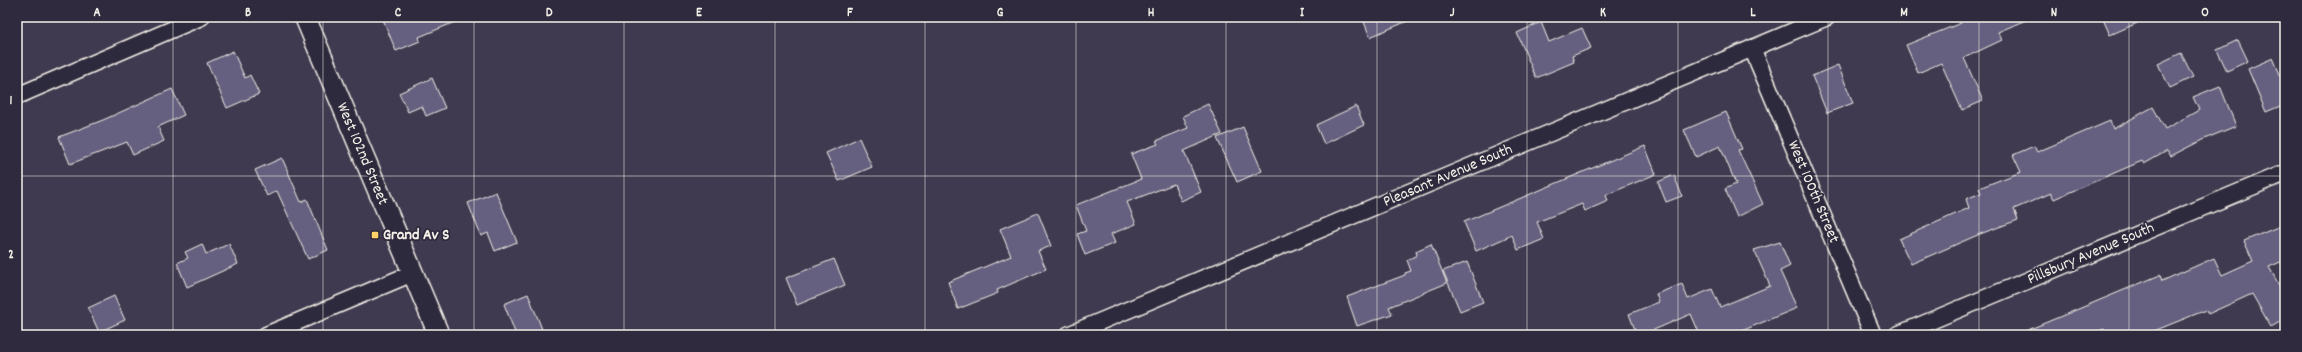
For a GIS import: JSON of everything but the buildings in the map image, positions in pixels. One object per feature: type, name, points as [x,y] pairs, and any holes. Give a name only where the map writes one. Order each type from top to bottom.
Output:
[{"type":"street","points":[[17,96],[201,17]]},
{"type":"street","name":"West 102nd Street","points":[[305,17],[439,335]]},
{"type":"street","name":"Pleasant Avenue South","points":[[1068,335],[1827,17]]},
{"type":"street","name":"West 100th Street","points":[[1752,48],[1873,335]]},
{"type":"street","name":"Pillsbury Avenue South","points":[[1897,335],[2285,173]]},
{"type":"street","points":[[266,335],[413,273]]},
{"type":"place","name":"Grand Av S","points":[[375,235]]}]
